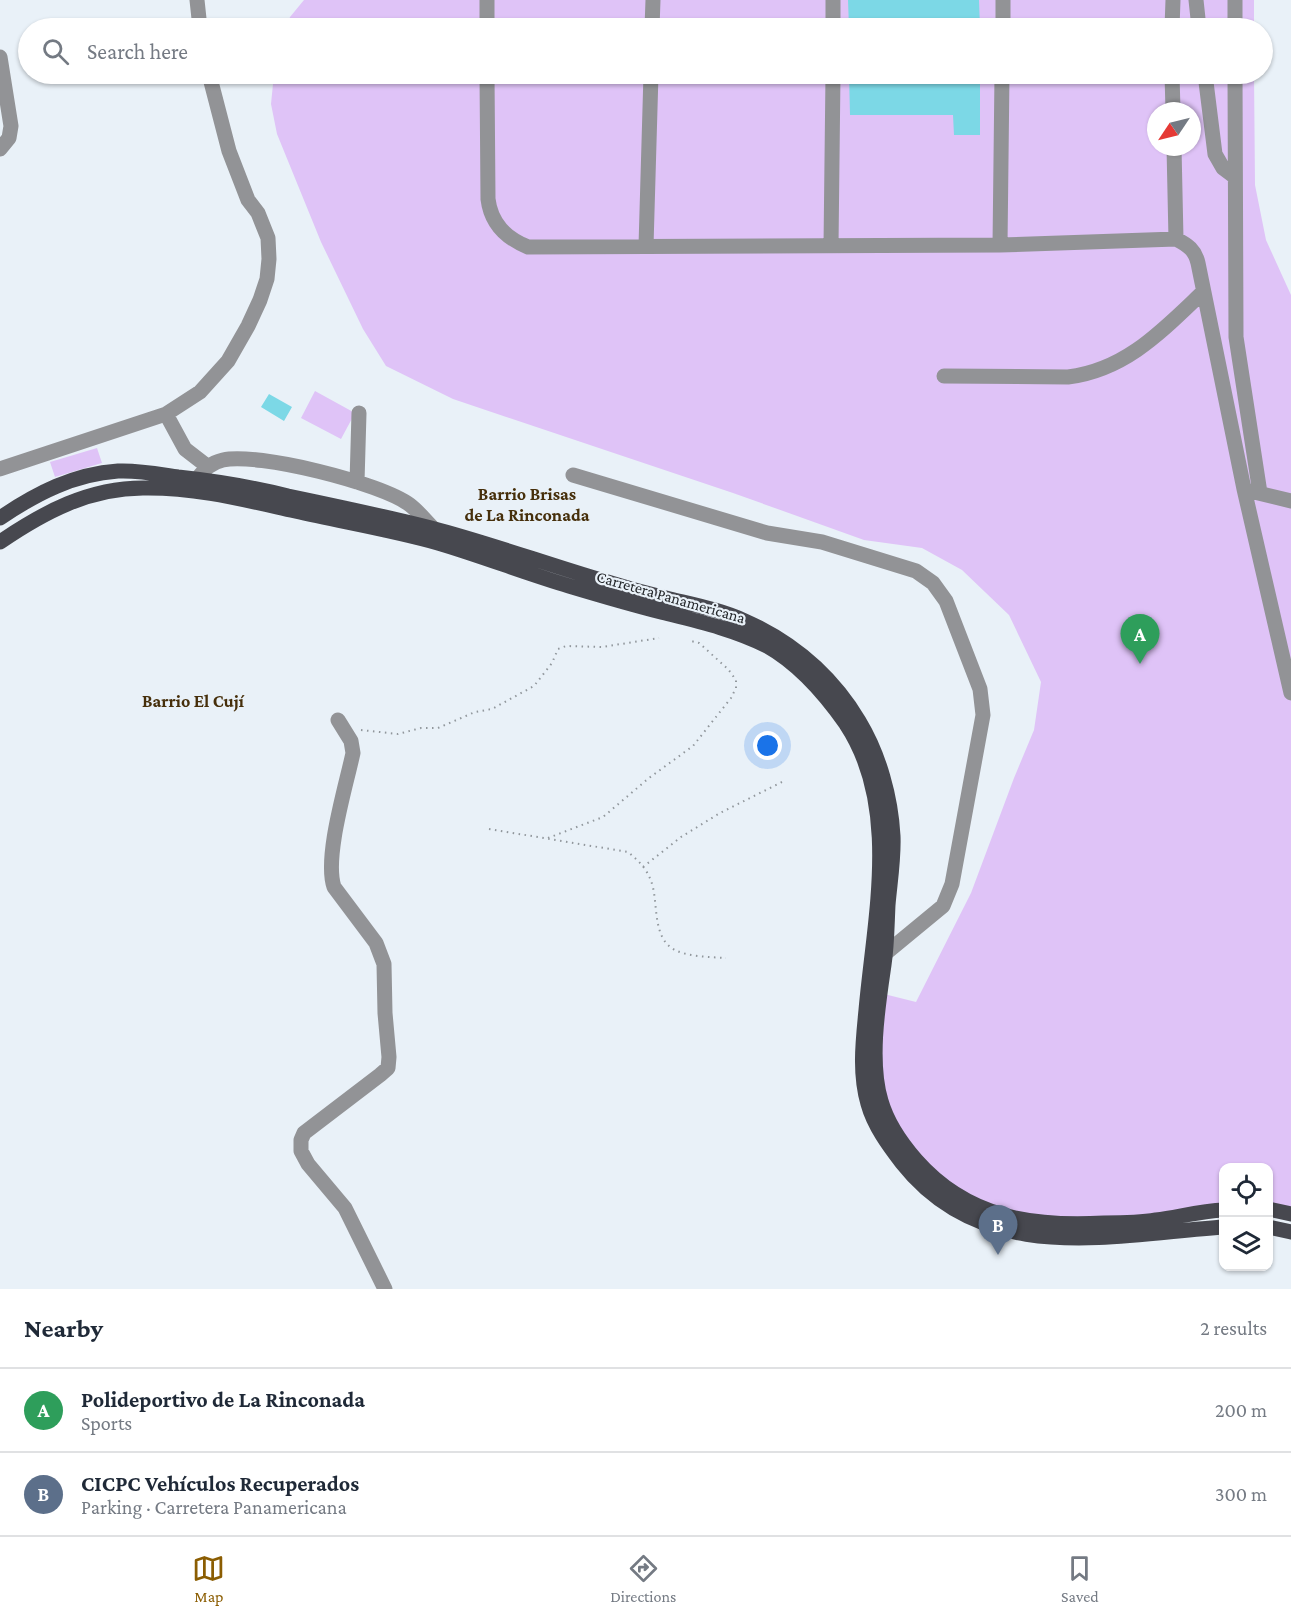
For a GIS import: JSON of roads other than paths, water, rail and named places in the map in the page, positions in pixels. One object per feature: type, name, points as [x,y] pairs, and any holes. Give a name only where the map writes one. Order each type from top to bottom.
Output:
[{"type":"main road","name":"Carretera Panamericana","points":[[0,518],[45,491],[82,476],[124,471],[147,472],[246,486],[433,528],[609,583],[720,611],[784,642],[805,656],[849,706],[871,745],[885,787],[891,812],[893,839],[886,953],[875,1054],[876,1081],[887,1117],[907,1149],[924,1169],[946,1187],[986,1211],[1037,1223],[1071,1225],[1154,1221],[1186,1213],[1219,1210]]},
{"type":"main road","name":"Carretera Panamericana","points":[[0,542],[19,529],[70,502],[105,491],[143,488],[186,490],[225,496],[435,542],[571,586],[710,624],[772,649],[811,681],[837,712],[859,748],[878,810],[880,835],[876,916],[862,1052],[863,1081],[872,1115],[897,1157],[916,1179],[957,1211],[982,1224],[1015,1234],[1076,1238],[1152,1235],[1219,1228]]},
{"type":"main road","points":[[1273,1210],[1291,1214]]},
{"type":"main road","points":[[1273,1228],[1291,1232]]},
{"type":"street","points":[[197,0],[199,18]]},
{"type":"street","points":[[487,0],[487,18]]},
{"type":"street","points":[[652,18],[653,0]]},
{"type":"street","points":[[833,0],[833,18]]},
{"type":"street","points":[[1003,0],[1003,18]]},
{"type":"street","points":[[1172,18],[1173,0]]},
{"type":"street","points":[[1196,0],[1198,18]]},
{"type":"street","points":[[1234,0],[1235,18]]},
{"type":"street","points":[[0,57],[11,126],[9,138],[0,149]]},
{"type":"street","points":[[0,469],[166,414],[200,392],[228,361],[260,300],[267,279],[268,238],[258,213],[248,200],[229,151],[211,84]]},
{"type":"street","points":[[487,84],[490,212],[500,229],[512,240],[528,247],[1000,245],[1176,239],[1187,244],[1196,253],[1244,489],[1291,693]]},
{"type":"street","points":[[646,246],[651,84]]},
{"type":"street","points":[[831,246],[833,84]]},
{"type":"street","points":[[1000,245],[1002,84]]},
{"type":"street","points":[[1172,84],[1173,102]]},
{"type":"street","points":[[1206,84],[1215,154],[1223,168],[1235,177]]},
{"type":"street","points":[[1235,84],[1236,337],[1260,493]]},
{"type":"street","points":[[1174,156],[1176,239]]},
{"type":"street","points":[[944,376],[1068,378],[1086,375],[1135,353],[1203,292]]},
{"type":"street","points":[[357,482],[359,413]]},
{"type":"street","points":[[166,414],[185,449],[207,466]]},
{"type":"street","points":[[197,479],[207,466],[223,460],[262,459],[357,482],[409,505],[433,528]]},
{"type":"street","points":[[573,474],[767,533],[822,542],[916,571],[933,583],[946,601],[980,689],[983,715],[952,884],[943,906],[886,953]]},
{"type":"street","points":[[1244,489],[1291,501]]},
{"type":"street","points":[[338,720],[351,741],[353,753],[331,856],[331,879],[334,887],[381,952],[384,964],[389,1057],[388,1068],[304,1133],[301,1140],[301,1151],[308,1164],[345,1208],[385,1289]]},
{"type":"place","name":"Polideportivo de La Rinconada","points":[[1140,664]]},
{"type":"place","name":"CICPC Vehículos Recuperados","points":[[998,1255]]},
{"type":"district","name":"Barrio Brisas de La Rinconada","points":[[527,504]]},
{"type":"district","name":"Barrio El Cují","points":[[193,701]]}]
